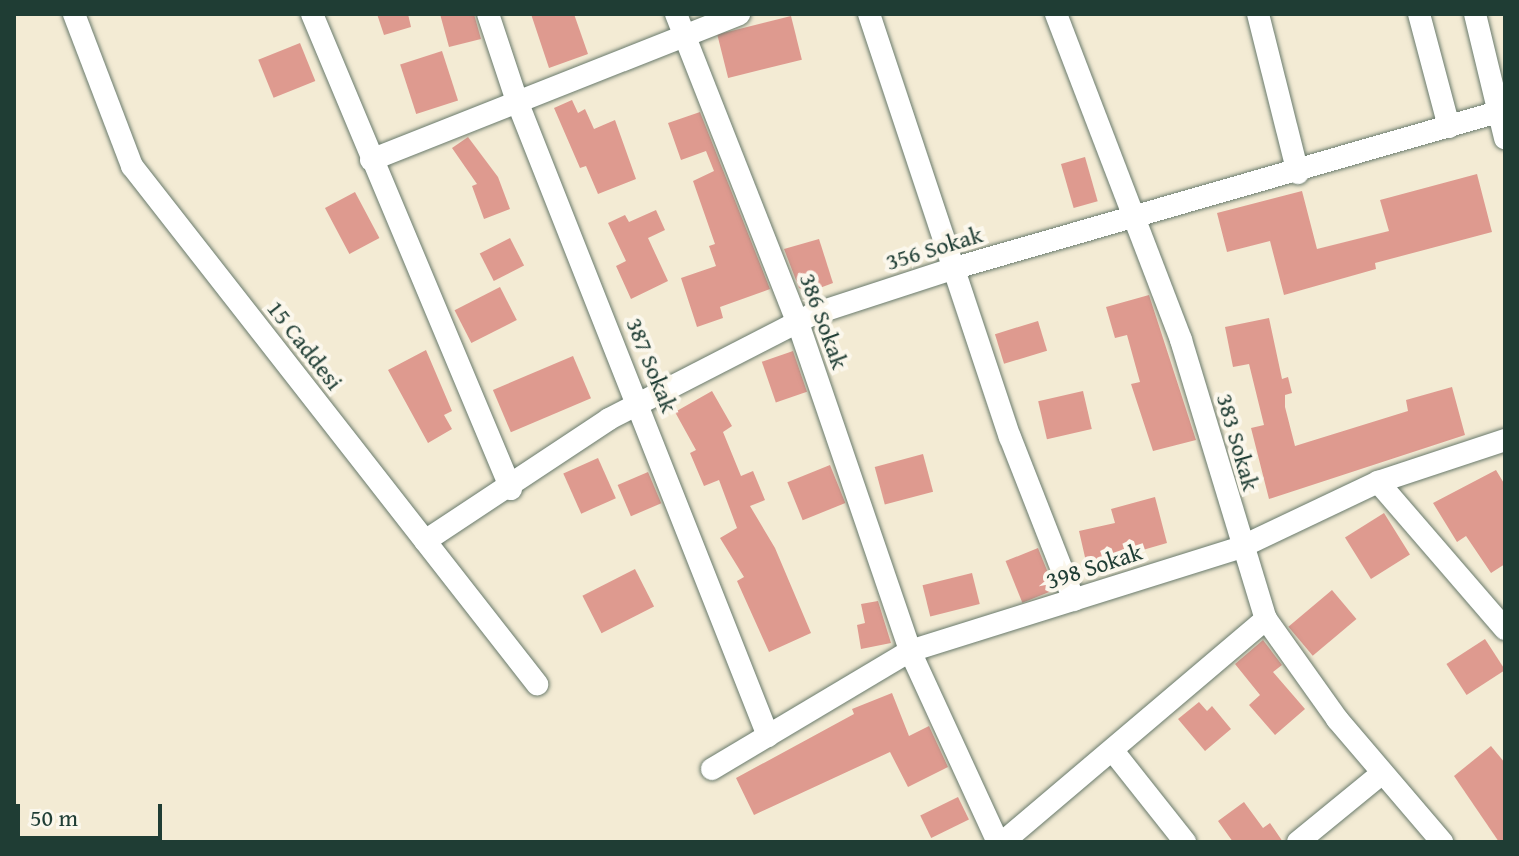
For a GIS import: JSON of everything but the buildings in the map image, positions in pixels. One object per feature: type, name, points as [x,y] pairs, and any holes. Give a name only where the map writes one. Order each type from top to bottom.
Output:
[{"type":"street","name":"15 Caddesi","points":[[74,14],[132,166],[537,684]]},
{"type":"street","points":[[312,14],[511,489]]},
{"type":"street","name":"387 Sokak","points":[[488,14],[517,101],[640,403],[768,736]]},
{"type":"street","points":[[371,160],[517,101],[680,23],[739,14]]},
{"type":"street","points":[[869,14],[1010,437],[1074,600]]},
{"type":"street","name":"383 Sokak","points":[[1056,14],[1181,340],[1241,547],[1266,619],[1381,774],[1442,842]]},
{"type":"street","points":[[1258,14],[1298,173]]},
{"type":"street","points":[[1419,14],[1449,127]]},
{"type":"street","points":[[1475,14],[1502,111],[1505,138]]},
{"type":"street","name":"386 Sokak","points":[[680,23],[798,323],[910,651],[1000,842]]},
{"type":"street","name":"356 Sokak","points":[[425,541],[511,489],[640,403],[798,323],[955,268],[1298,173],[1502,111]]},
{"type":"street","name":"398 Sokak","points":[[712,769],[910,651],[1241,547],[1378,482],[1505,440]]},
{"type":"street","points":[[1378,482],[1505,629]]},
{"type":"street","points":[[1000,842],[1113,751],[1266,619]]},
{"type":"street","points":[[1113,751],[1185,842]]},
{"type":"street","points":[[1298,842],[1381,774]]}]
